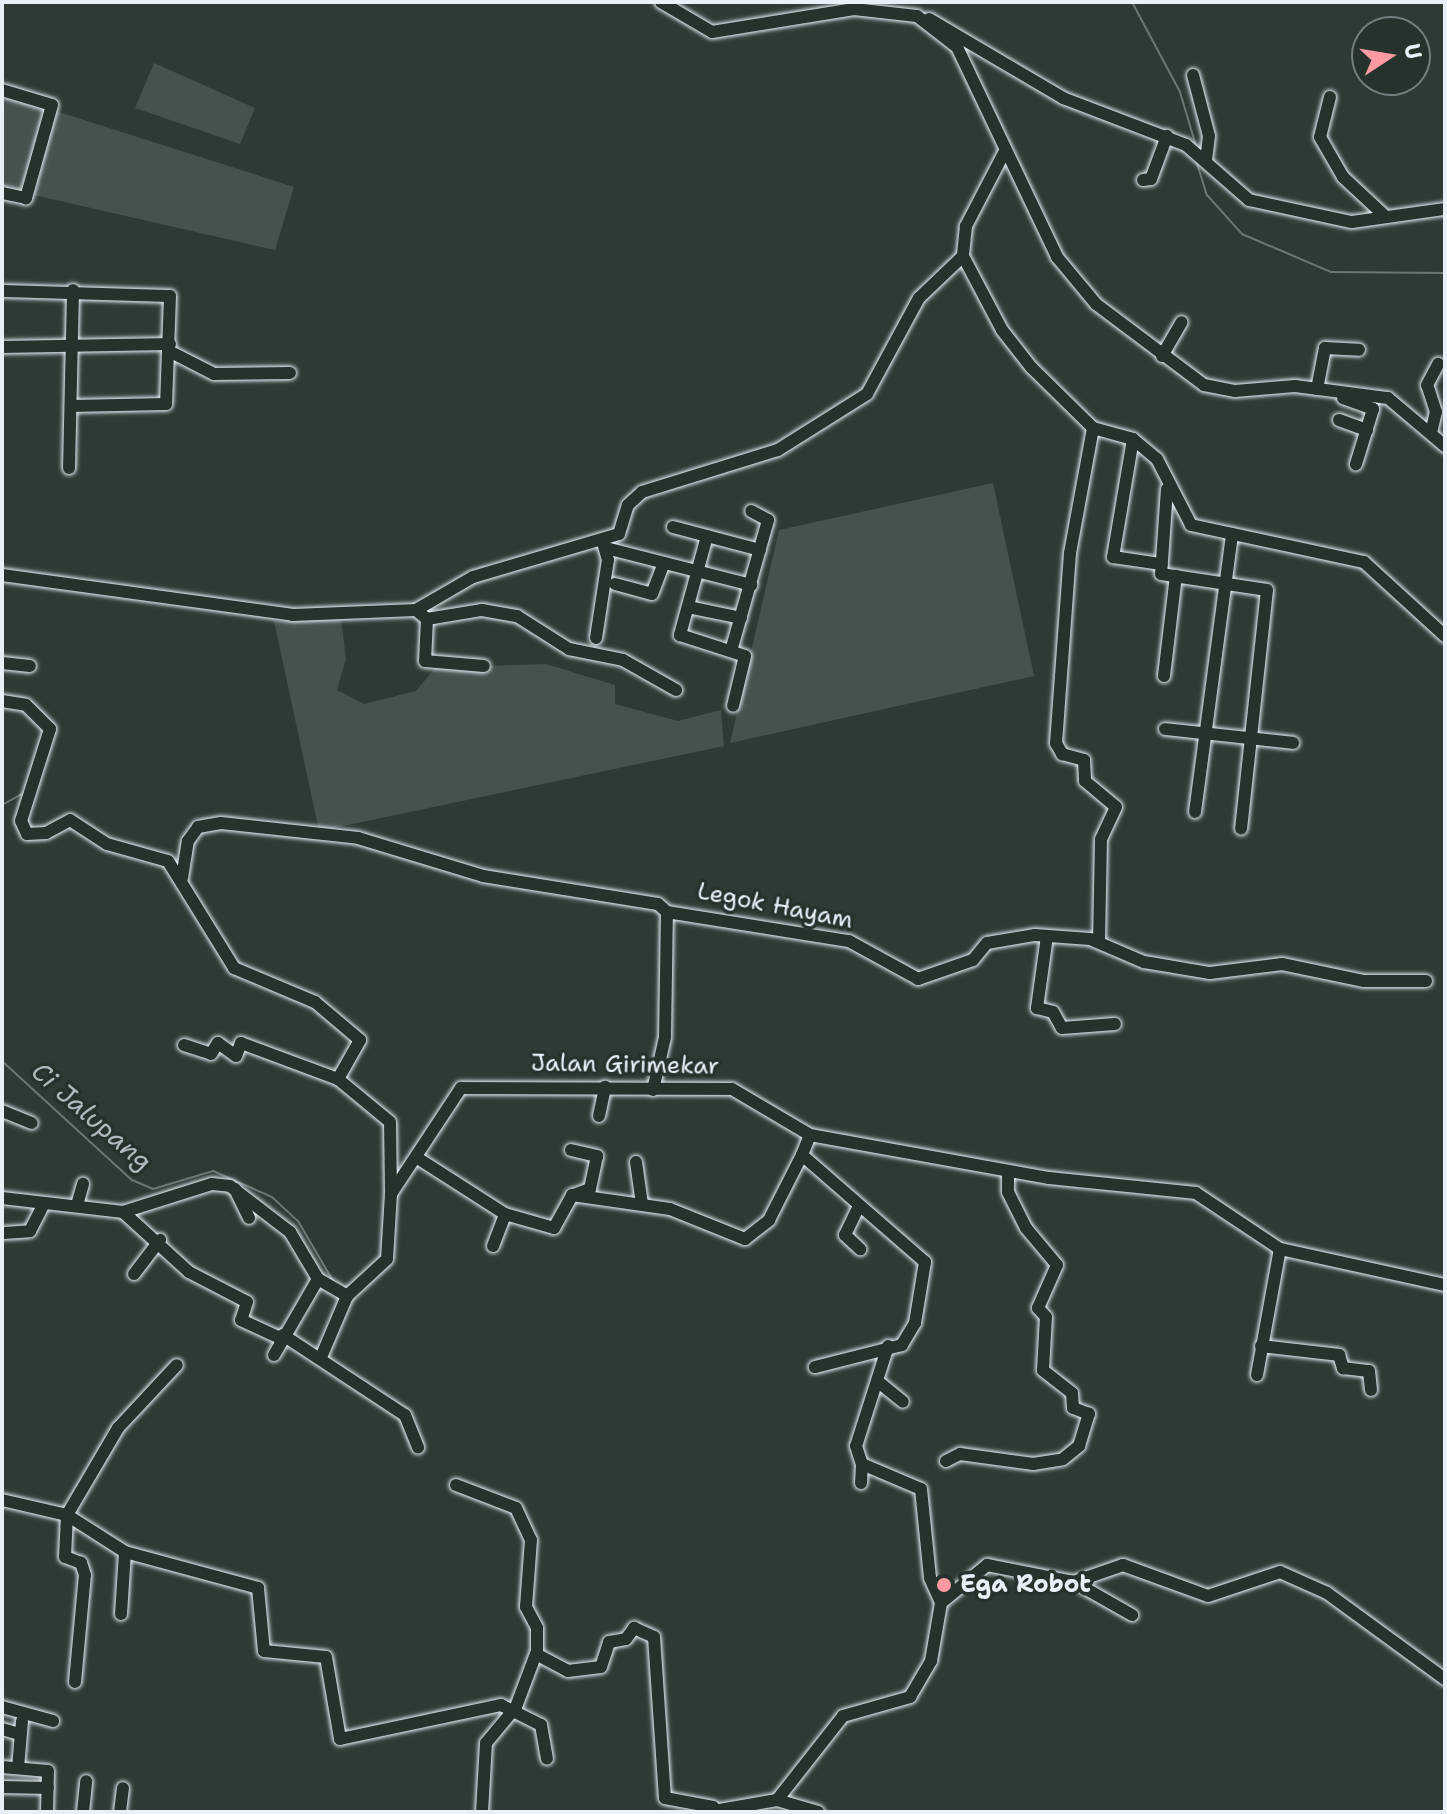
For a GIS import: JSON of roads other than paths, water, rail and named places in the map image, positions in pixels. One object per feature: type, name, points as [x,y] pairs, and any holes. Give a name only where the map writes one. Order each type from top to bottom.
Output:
[{"type":"street","points":[[661,2],[712,32],[855,5],[917,16],[950,27],[1063,98],[1167,136],[1206,159],[1249,200],[1352,222],[1445,209]]},
{"type":"street","points":[[917,16],[957,47],[1005,151],[1072,278],[1162,356],[1223,391],[1317,389],[1396,402],[1445,446]]},
{"type":"street","points":[[1193,75],[1209,136],[1206,159]]},
{"type":"street","points":[[2,90],[52,105],[26,198],[2,193]]},
{"type":"street","points":[[1330,97],[1320,137],[1349,185],[1385,216]]},
{"type":"street","points":[[1143,180],[1151,179],[1167,136]]},
{"type":"street","points":[[1005,151],[966,226],[963,256],[1015,349],[1093,428],[1133,439],[1157,459],[1184,521],[1364,562],[1445,636]]},
{"type":"street","points":[[2,575],[293,615],[416,610],[473,577],[604,543],[624,530],[628,505],[642,492],[778,450],[867,394],[919,298],[963,256]]},
{"type":"street","points":[[69,468],[73,290]]},
{"type":"street","points":[[2,291],[168,293],[170,348],[166,404],[71,406]]},
{"type":"street","points":[[1162,356],[1182,322]]},
{"type":"street","points":[[2,347],[170,348],[214,374],[290,373]]},
{"type":"street","points":[[1317,389],[1325,348],[1359,350]]},
{"type":"street","points":[[1431,433],[1436,412],[1427,385],[1438,364]]},
{"type":"street","points":[[1341,392],[1373,409],[1356,464]]},
{"type":"street","points":[[1339,420],[1367,430]]},
{"type":"street","points":[[1093,428],[1070,553],[1056,743],[1062,754],[1084,760],[1085,781],[1116,807],[1101,839],[1099,941]]},
{"type":"street","points":[[1133,439],[1113,557],[1161,564]]},
{"type":"street","points":[[1168,481],[1161,574],[1267,590],[1241,829]]},
{"type":"street","points":[[731,651],[768,520],[751,511]]},
{"type":"street","points":[[673,527],[760,550]]},
{"type":"street","points":[[1195,812],[1232,534]]},
{"type":"street","points":[[707,536],[688,607],[684,639],[731,651],[748,662],[733,706]]},
{"type":"street","points":[[604,543],[664,563],[751,585]]},
{"type":"street","points":[[596,638],[604,543]]},
{"type":"street","points":[[615,584],[656,591],[664,563]]},
{"type":"street","points":[[1164,676],[1176,576]]},
{"type":"street","points":[[688,607],[741,618]]},
{"type":"street","points":[[416,610],[427,619],[482,610],[517,616],[569,649],[623,660],[676,690]]},
{"type":"street","points":[[427,619],[425,661],[484,666]]},
{"type":"street","points":[[2,663],[30,666]]},
{"type":"street","points":[[2,701],[26,705],[50,729],[21,821],[27,834],[79,822],[107,844],[168,861],[182,878],[234,968],[315,1002],[360,1040],[338,1079]]},
{"type":"street","points":[[1165,729],[1293,743]]},
{"type":"street","name":"Legok Hayam","points":[[182,878],[188,841],[198,827],[221,823],[358,838],[483,876],[658,904],[667,912],[849,941],[918,979],[968,963],[993,941],[1047,936],[1099,941],[1176,969],[1222,973],[1282,964],[1364,981],[1426,981]]},
{"type":"street","points":[[653,1090],[665,1037],[667,912]]},
{"type":"street","points":[[1047,936],[1037,1008],[1053,1012],[1062,1028],[1115,1024]]},
{"type":"street","points":[[184,1045],[211,1054],[218,1043],[236,1056],[241,1043],[338,1079],[390,1122],[391,1194],[387,1259],[347,1296],[322,1355]]},
{"type":"street","points":[[599,1116],[605,1087]]},
{"type":"street","name":"Jalan Girimekar","points":[[391,1194],[419,1159],[461,1088],[605,1087],[744,1091],[810,1135],[1008,1172],[1203,1195],[1280,1249],[1445,1285]]},
{"type":"street","points":[[2,1111],[32,1123]]},
{"type":"street","points":[[572,1195],[642,1204],[750,1238],[789,1190],[810,1135]]},
{"type":"street","points":[[419,1159],[505,1214],[554,1228],[572,1195],[590,1189],[597,1156],[571,1150]]},
{"type":"street","points":[[802,1155],[924,1259],[915,1323],[902,1345],[888,1346],[815,1367]]},
{"type":"street","points":[[636,1162],[642,1204]]},
{"type":"street","points":[[946,1461],[960,1454],[1033,1464],[1063,1459],[1079,1446],[1089,1414],[1073,1408],[1072,1393],[1043,1370],[1046,1317],[1038,1308],[1057,1265],[1026,1228],[1008,1192],[1008,1172]]},
{"type":"street","points":[[77,1205],[83,1184]]},
{"type":"street","points":[[2,1198],[123,1212],[147,1211],[212,1184],[235,1189],[290,1232],[318,1279],[347,1296]]},
{"type":"street","points":[[235,1189],[249,1218]]},
{"type":"street","points":[[4,1233],[30,1231],[44,1204]]},
{"type":"street","points":[[859,1206],[845,1235],[860,1249]]},
{"type":"street","points":[[123,1212],[160,1240],[189,1272],[247,1302],[241,1320],[322,1355],[405,1415],[418,1447]]},
{"type":"street","points":[[493,1246],[505,1214]]},
{"type":"street","points":[[134,1274],[160,1240]]},
{"type":"street","points":[[1257,1375],[1280,1249]]},
{"type":"street","points":[[274,1355],[282,1336],[318,1279]]},
{"type":"street","points":[[861,1483],[862,1464],[856,1432],[881,1384],[888,1346]]},
{"type":"street","points":[[1261,1346],[1339,1355],[1343,1368],[1369,1371],[1371,1390]]},
{"type":"street","points":[[75,1682],[85,1575],[81,1563],[65,1557],[68,1516],[118,1428],[177,1365]]},
{"type":"street","points":[[881,1384],[903,1402]]},
{"type":"street","points":[[777,1800],[843,1716],[910,1697],[931,1661],[941,1603],[930,1578],[921,1489],[862,1464]]},
{"type":"street","points":[[456,1485],[516,1508],[529,1524],[526,1607],[537,1628],[536,1654],[516,1707],[486,1743],[482,1812]]},
{"type":"street","points":[[2,1500],[68,1516],[125,1552],[258,1588],[264,1651],[326,1657],[340,1739],[516,1707],[541,1725],[547,1758]]},
{"type":"street","points":[[121,1614],[125,1552]]},
{"type":"street","points":[[1074,1582],[1117,1564],[1208,1596],[1280,1572],[1327,1593],[1445,1679]]},
{"type":"street","points":[[941,1603],[987,1565],[1074,1582],[1132,1615]]},
{"type":"street","points":[[536,1654],[568,1671],[601,1667],[609,1642],[626,1639],[634,1628],[654,1637],[665,1798],[710,1809],[777,1800],[818,1812]]},
{"type":"street","points":[[2,1707],[53,1721]]},
{"type":"street","points":[[2,1729],[21,1727],[18,1768]]},
{"type":"street","points":[[2,1767],[48,1771],[47,1812]]},
{"type":"street","points":[[83,1812],[86,1781]]},
{"type":"street","points":[[2,1787],[48,1788]]},
{"type":"street","points":[[120,1812],[123,1788]]},
{"type":"waterway","points":[[1132,2],[1180,92],[1196,146]]},
{"type":"waterway","points":[[1196,160],[1207,195],[1242,234],[1331,272],[1445,273]]},
{"type":"waterway","points":[[2,805],[25,792]]},
{"type":"waterway","name":"Ci Jalupang","points":[[2,1061],[132,1180],[153,1189],[213,1171],[272,1197],[298,1221],[333,1281]]},
{"type":"place","name":"Ega Robot","points":[[944,1585]]}]
